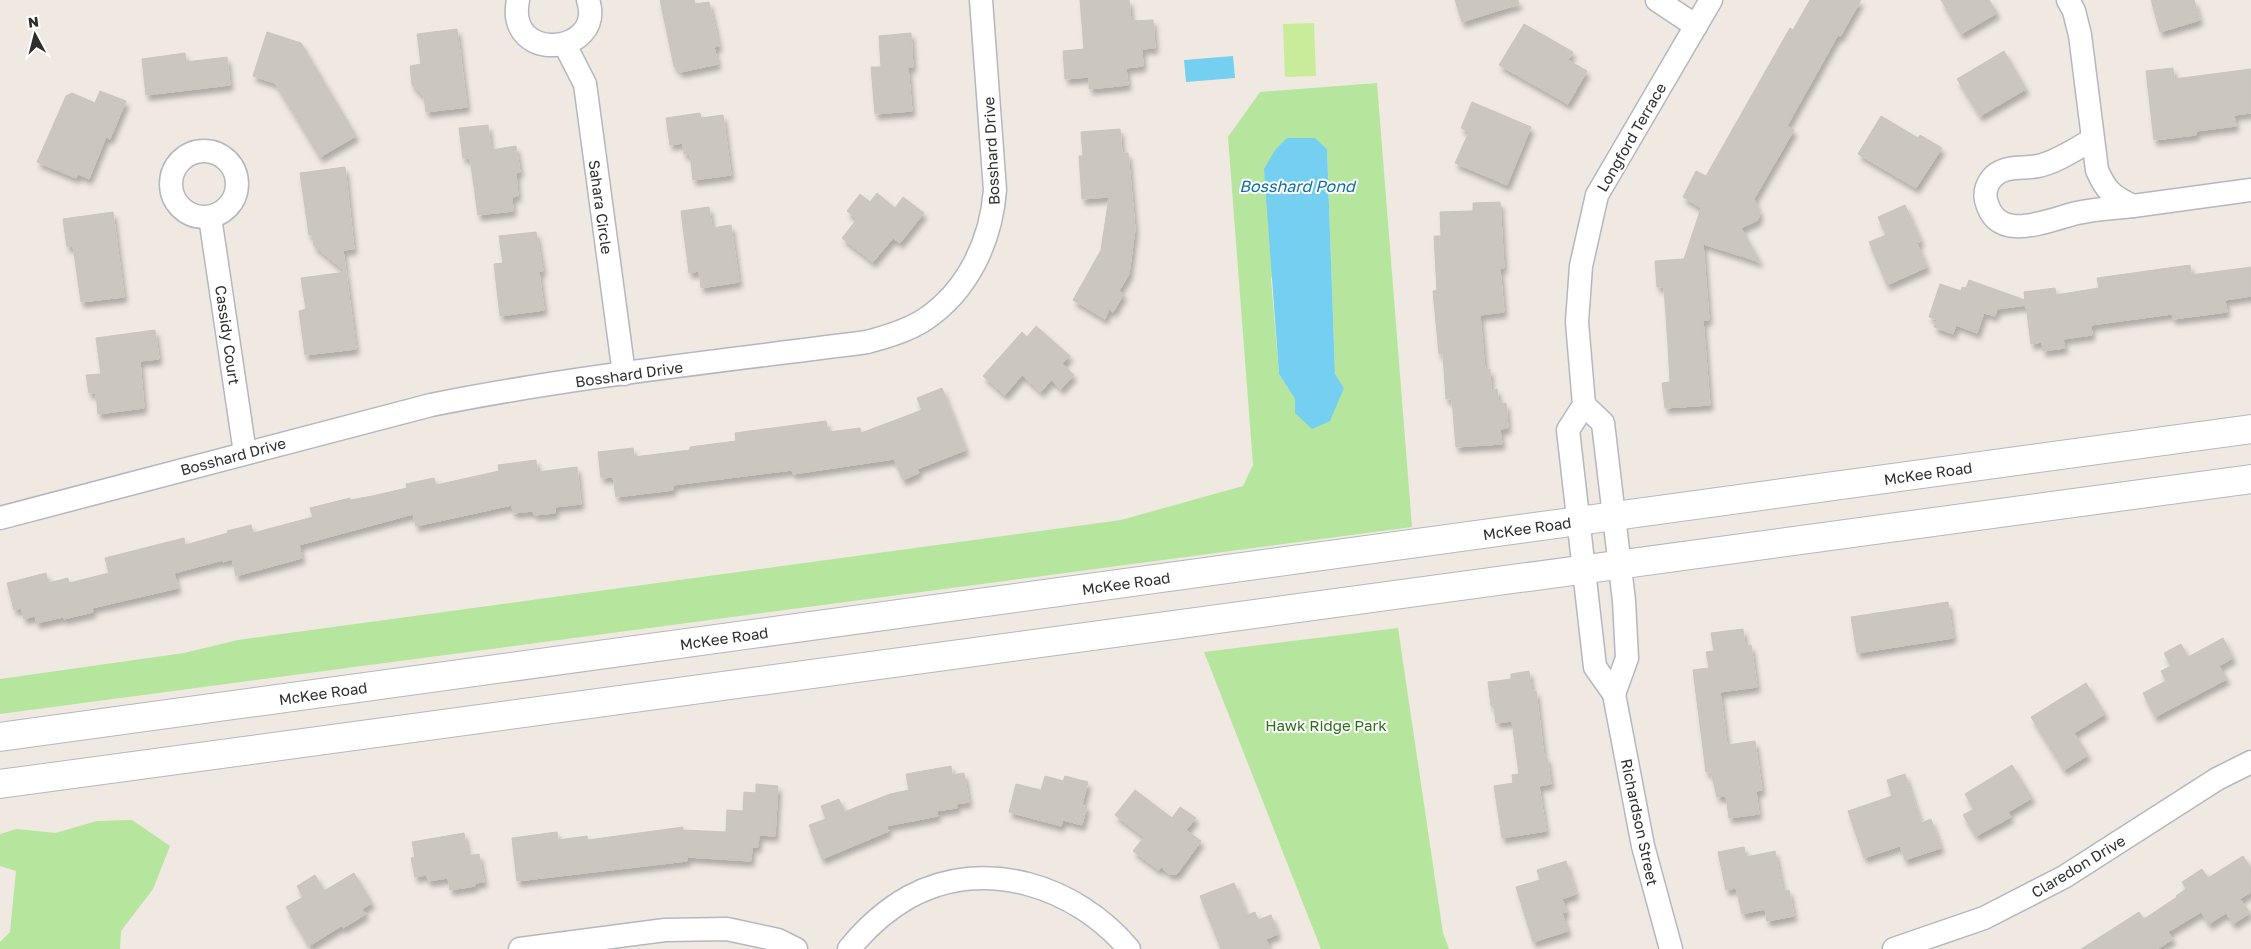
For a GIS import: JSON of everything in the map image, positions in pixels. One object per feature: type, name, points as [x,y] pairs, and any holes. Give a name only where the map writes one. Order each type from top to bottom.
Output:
[{"type":"main road","name":"McKee Road","points":[[0,737],[2251,429]]},
{"type":"main road","points":[[0,784],[2251,479]]},
{"type":"street","points":[[518,0],[516,9],[518,21],[523,31],[532,40],[542,45],[554,47],[576,38],[584,29],[589,18],[588,0]]},
{"type":"street","name":"Bosshard Drive","points":[[0,518],[431,405],[474,396],[624,374],[867,342],[892,335],[923,321],[948,302],[972,269],[987,236],[994,213],[995,190],[981,0]]},
{"type":"street","points":[[1657,0],[1696,26]]},
{"type":"street","name":"Longford Terrace","points":[[1584,405],[1577,322],[1581,266],[1597,194],[1711,0]]},
{"type":"street","points":[[2068,0],[2074,11],[2080,35],[2097,170],[2104,186],[2115,198],[2133,206]]},
{"type":"street","name":"Sahara Circle","points":[[565,44],[585,84],[624,374]]},
{"type":"street","points":[[2092,140],[2066,155],[2038,166],[2007,169],[1995,175],[1987,184],[1985,196],[1988,207],[1994,217],[2004,225],[2018,227],[2078,213],[2251,190]]},
{"type":"street","name":"Cassidy Court","points":[[210,217],[245,453]]},
{"type":"street","points":[[1579,521],[1568,430],[1584,405],[1603,423],[1615,516],[1627,658],[1614,694]]},
{"type":"street","name":"Richardson Street","points":[[1579,521],[1595,667],[1614,694],[1643,846],[1671,949]]},
{"type":"street","name":"Claredon Drive","points":[[1894,949],[1984,918],[2064,877],[2217,779],[2251,762]]},
{"type":"street","points":[[849,949],[885,913],[910,897],[940,884],[973,879],[1007,880],[1033,885],[1058,893],[1080,905],[1101,920],[1129,949]]},
{"type":"street","points":[[520,949],[665,930],[727,929],[778,940],[796,949]]},
{"type":"green space","points":[[1314,23],[1316,76],[1285,77],[1283,24]]},
{"type":"green space","points":[[1377,83],[1412,527],[0,714],[0,679],[184,653],[238,640],[1121,520],[1243,486],[1253,465],[1228,137],[1260,92]],"holes":[[[1315,138],[1327,149],[1335,374],[1344,388],[1295,413],[1295,399],[1279,374],[1271,279]]]},
{"type":"green space","name":"Hawk Ridge Park","points":[[1398,628],[1443,933],[1449,949],[1321,949],[1204,652]]},
{"type":"green space","points":[[132,820],[170,846],[153,889],[121,931],[120,949],[0,949],[0,942],[10,932],[16,871],[0,866],[0,834],[17,829],[55,833],[97,821]]},
{"type":"water","points":[[1233,56],[1235,78],[1186,82],[1184,60]]},
{"type":"water","name":"Bosshard Pond","points":[[1287,138],[1315,138],[1327,149],[1335,374],[1344,388],[1330,421],[1312,429],[1295,413],[1295,399],[1279,374],[1264,169],[1275,150]]},
{"type":"building","points":[[660,0],[694,0],[695,4],[709,2],[719,46],[714,47],[718,64],[681,72],[674,66]]},
{"type":"building","points":[[1080,0],[1129,0],[1131,21],[1153,20],[1155,48],[1142,49],[1143,66],[1126,68],[1128,85],[1089,89],[1089,77],[1065,79],[1063,51],[1084,49]]},
{"type":"building","points":[[1455,0],[1518,0],[1519,4],[1462,22]]},
{"type":"building","points":[[1810,0],[1861,0],[1840,37],[1838,35],[1787,126],[1794,130],[1754,199],[1760,213],[1758,220],[1741,228],[1760,262],[1703,244],[1709,320],[1703,320],[1710,405],[1665,408],[1662,383],[1670,382],[1668,345],[1664,287],[1657,287],[1655,261],[1684,259],[1701,208],[1683,197],[1696,171],[1706,176],[1790,28],[1793,30]]},
{"type":"building","points":[[1941,0],[1989,0],[1997,13],[1961,34]]},
{"type":"building","points":[[2151,0],[2194,0],[2200,20],[2160,32]]},
{"type":"building","points":[[1524,24],[1573,52],[1568,60],[1587,71],[1568,104],[1499,65]]},
{"type":"building","points":[[457,29],[467,107],[426,112],[424,97],[412,85],[410,66],[421,64],[417,34]]},
{"type":"building","points":[[267,32],[301,43],[356,136],[320,157],[275,83],[253,76]]},
{"type":"building","points":[[911,33],[913,67],[908,67],[912,111],[875,114],[871,67],[881,67],[879,36]]},
{"type":"building","points":[[2004,51],[2026,89],[1980,116],[1957,79]]},
{"type":"building","points":[[185,53],[186,62],[227,57],[230,85],[146,95],[142,59]]},
{"type":"building","points":[[2173,68],[2174,79],[2251,69],[2251,113],[2234,115],[2236,126],[2196,131],[2196,135],[2154,140],[2146,71]]},
{"type":"building","points":[[100,91],[126,101],[110,139],[106,137],[89,179],[78,174],[76,178],[37,162],[66,96],[72,93],[95,103]]},
{"type":"building","points":[[1472,102],[1531,127],[1507,185],[1455,163],[1469,132],[1461,128]]},
{"type":"building","points":[[700,113],[701,118],[723,115],[731,175],[693,180],[690,154],[684,154],[683,143],[670,145],[666,118]]},
{"type":"building","points":[[1881,116],[1918,138],[1920,135],[1942,148],[1916,188],[1858,154]]},
{"type":"building","points":[[488,125],[491,150],[516,146],[520,172],[516,173],[518,196],[512,197],[513,211],[478,215],[470,158],[463,158],[459,128]]},
{"type":"building","points":[[1120,129],[1122,153],[1128,153],[1135,229],[1129,274],[1119,291],[1124,294],[1113,312],[1109,309],[1105,319],[1073,300],[1101,250],[1109,197],[1082,199],[1079,156],[1083,156],[1081,132]]},
{"type":"building","points":[[345,167],[354,249],[343,250],[346,272],[314,246],[312,235],[309,235],[300,173]]},
{"type":"building","points":[[877,193],[895,208],[903,197],[924,213],[900,243],[893,238],[873,262],[842,238],[857,219],[847,211],[860,194],[870,202]]},
{"type":"building","points":[[1500,202],[1504,268],[1500,268],[1504,312],[1480,315],[1485,370],[1490,369],[1491,390],[1497,389],[1499,404],[1506,403],[1508,428],[1500,429],[1502,444],[1456,447],[1452,399],[1446,399],[1443,354],[1439,354],[1433,291],[1437,290],[1434,236],[1441,236],[1440,212],[1473,211],[1473,203]]},
{"type":"building","points":[[1905,205],[1921,241],[1917,243],[1927,267],[1887,285],[1869,242],[1886,235],[1878,217]]},
{"type":"building","points":[[709,207],[712,228],[731,225],[739,282],[701,288],[699,271],[689,273],[681,211]]},
{"type":"building","points":[[113,212],[124,297],[81,302],[73,246],[67,247],[63,219]]},
{"type":"building","points":[[536,232],[543,271],[539,271],[544,310],[500,316],[494,264],[503,263],[499,236]]},
{"type":"building","points":[[2190,265],[2191,275],[2251,267],[2251,296],[2225,300],[2227,312],[2173,319],[2172,314],[2091,325],[2092,335],[2063,339],[2065,348],[2043,351],[2042,342],[2031,344],[2026,305],[1997,309],[1995,316],[1984,313],[1977,333],[1956,325],[1953,334],[1934,327],[1937,320],[1929,317],[1940,284],[1961,291],[1962,287],[1966,288],[1969,280],[2025,300],[2024,292],[2055,288],[2056,295],[2099,288],[2097,278]]},
{"type":"building","points":[[346,272],[356,349],[305,355],[299,311],[306,309],[301,278]]},
{"type":"building","points":[[1036,326],[1070,356],[1062,364],[1074,375],[1061,389],[1051,380],[1041,392],[1022,375],[1005,395],[983,376],[1022,332],[1027,337]]},
{"type":"building","points":[[155,330],[159,359],[140,361],[144,408],[98,414],[96,393],[89,393],[86,375],[101,374],[96,338]]},
{"type":"building","points":[[942,388],[966,450],[917,469],[919,473],[903,480],[894,459],[793,474],[792,470],[673,485],[673,490],[616,497],[613,477],[601,478],[598,452],[633,448],[634,457],[690,450],[690,447],[736,441],[735,433],[826,421],[828,432],[860,428],[861,433],[922,410],[917,398]]},
{"type":"building","points":[[536,460],[537,472],[577,467],[581,504],[555,507],[555,513],[534,515],[533,511],[513,513],[512,505],[416,526],[413,514],[299,545],[302,558],[236,576],[232,559],[174,573],[178,588],[92,608],[93,612],[64,619],[63,617],[37,623],[35,616],[24,619],[21,608],[14,610],[7,583],[46,573],[48,583],[68,578],[69,583],[109,573],[105,558],[184,538],[185,545],[251,525],[253,533],[313,517],[310,508],[350,498],[350,500],[407,488],[406,484],[434,478],[436,485],[499,471],[498,465]]},
{"type":"building","points":[[1948,602],[1953,638],[1857,653],[1851,617]]},
{"type":"building","points":[[1743,629],[1745,646],[1751,645],[1757,687],[1720,692],[1727,745],[1755,741],[1762,790],[1756,791],[1759,814],[1729,818],[1726,796],[1717,797],[1711,772],[1706,772],[1693,670],[1709,668],[1706,652],[1714,651],[1711,633]]},
{"type":"building","points":[[2223,638],[2233,658],[2219,666],[2227,679],[2155,717],[2143,693],[2166,681],[2161,671],[2171,666],[2164,653],[2181,644],[2188,657]]},
{"type":"building","points":[[1529,671],[1532,692],[1536,691],[1544,757],[1547,757],[1551,784],[1539,786],[1546,831],[1502,838],[1494,786],[1513,783],[1512,775],[1519,774],[1512,721],[1496,723],[1494,707],[1491,706],[1488,682],[1511,679],[1511,674]]},
{"type":"building","points":[[2086,683],[2105,714],[2074,733],[2088,755],[2064,770],[2031,717]]},
{"type":"building","points":[[2012,765],[2032,798],[2008,812],[2011,817],[1976,836],[1963,815],[1974,809],[1965,794]]},
{"type":"building","points":[[951,766],[952,775],[964,773],[969,802],[956,804],[957,808],[936,811],[938,816],[886,826],[889,831],[822,859],[809,825],[826,819],[821,806],[839,799],[844,812],[890,794],[909,790],[906,774]]},
{"type":"building","points":[[1905,774],[1921,823],[1931,819],[1941,848],[1905,860],[1900,846],[1864,858],[1848,811],[1892,796],[1887,780]]},
{"type":"building","points":[[1045,776],[1063,781],[1065,776],[1088,782],[1082,805],[1087,806],[1082,825],[1063,820],[1061,826],[1009,812],[1016,784],[1041,790]]},
{"type":"building","points":[[756,784],[778,786],[775,836],[759,835],[758,847],[752,847],[751,861],[687,857],[687,861],[517,881],[512,838],[557,832],[558,840],[587,836],[588,840],[683,827],[683,830],[726,832],[727,810],[743,811],[744,792],[756,793]]},
{"type":"building","points":[[1135,790],[1172,818],[1180,807],[1196,818],[1186,830],[1201,841],[1177,874],[1169,874],[1161,867],[1159,870],[1133,851],[1144,837],[1115,815]]},
{"type":"building","points":[[464,833],[468,856],[479,854],[484,882],[475,883],[475,886],[450,890],[448,878],[428,881],[427,875],[415,877],[411,858],[415,857],[412,842]]},
{"type":"building","points":[[1744,847],[1746,857],[1775,851],[1783,891],[1789,890],[1794,916],[1767,921],[1765,909],[1742,914],[1736,888],[1726,890],[1718,852]]},
{"type":"building","points":[[2243,856],[2251,868],[2251,892],[2240,899],[2250,913],[2233,924],[2226,913],[2209,924],[2201,912],[2168,932],[2173,939],[2157,949],[2081,949],[2139,912],[2144,919],[2177,897],[2186,889],[2182,882],[2202,869],[2208,878]]},
{"type":"building","points":[[1566,861],[1576,894],[1562,899],[1567,912],[1562,913],[1568,931],[1533,942],[1516,887],[1540,880],[1537,870]]},
{"type":"building","points":[[354,873],[372,903],[362,909],[366,914],[343,928],[341,926],[309,946],[286,907],[303,897],[297,886],[315,875],[324,891]]},
{"type":"building","points":[[1234,883],[1247,915],[1255,912],[1258,920],[1271,915],[1278,934],[1266,939],[1270,949],[1221,949],[1200,896]]}]
